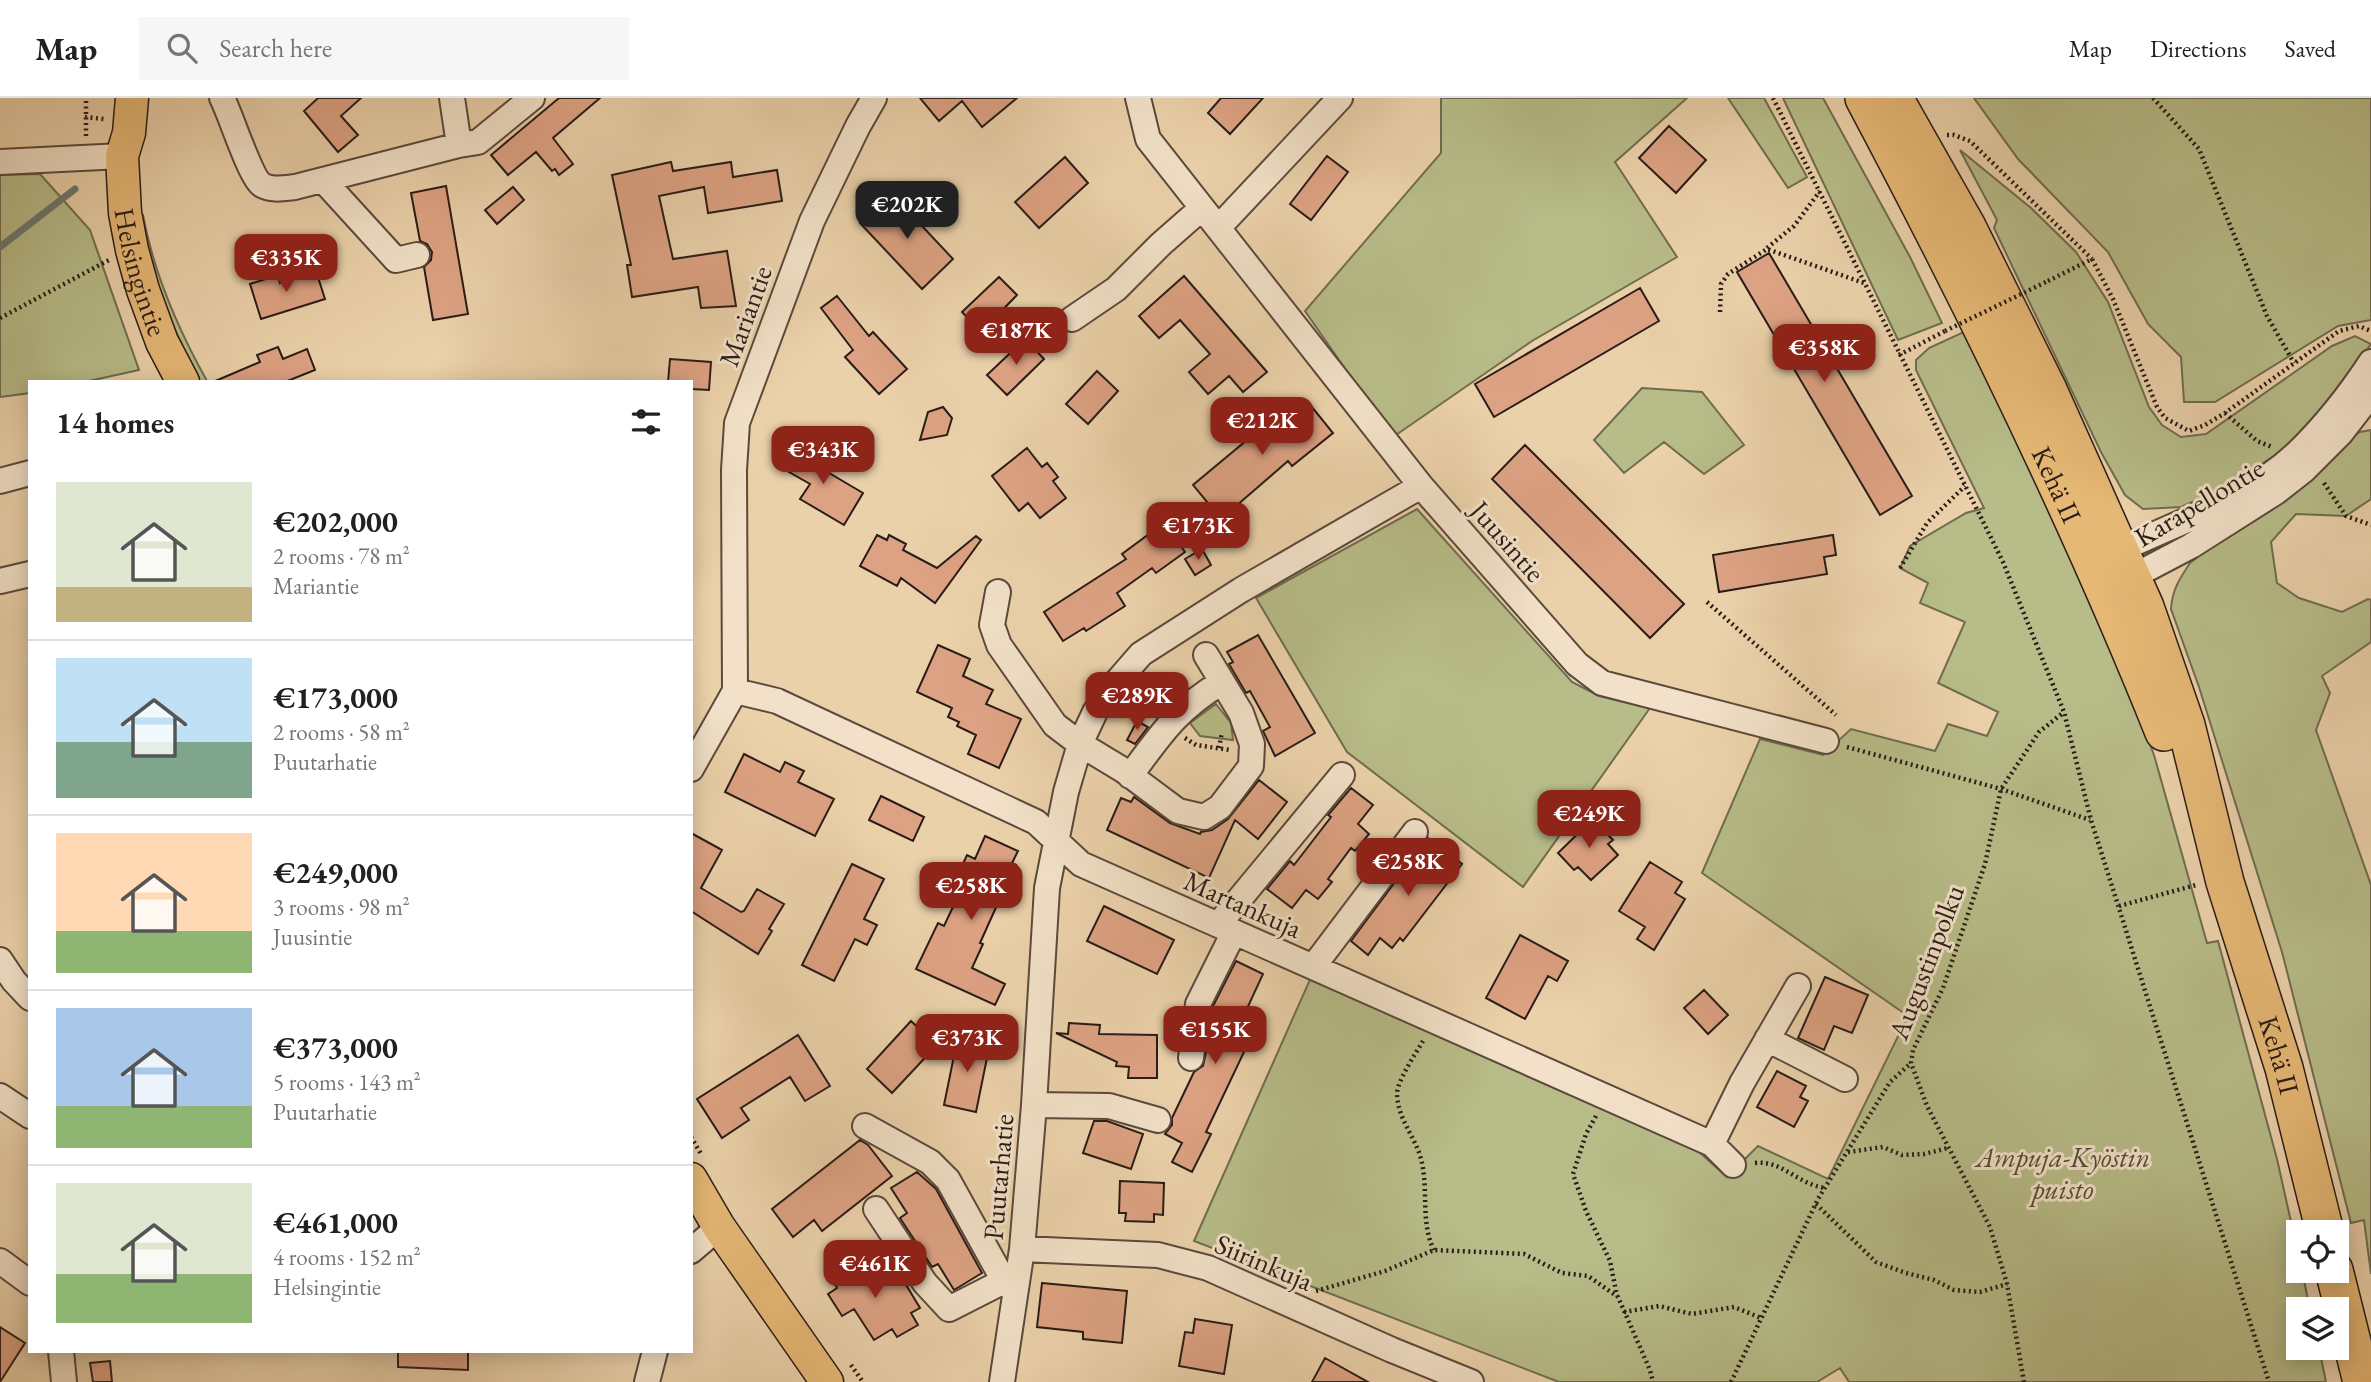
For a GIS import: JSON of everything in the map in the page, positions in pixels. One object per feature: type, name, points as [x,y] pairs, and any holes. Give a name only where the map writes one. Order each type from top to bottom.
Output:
[{"type":"highway","name":"Kehä II","points":[[1864,98],[1933,227],[2020,402],[2116,566],[2159,646],[2186,725],[2211,883],[2284,1068],[2322,1220]]},
{"type":"highway","name":"Kehä II","points":[[1894,98],[1966,225],[2048,390],[2116,566]]},
{"type":"highway","points":[[2337,1283],[2362,1382]]},
{"type":"main road","name":"Helsingintie","points":[[111,98],[111,132],[122,156]]},
{"type":"main road","name":"Helsingintie","points":[[132,98],[129,133],[122,156],[125,213],[132,250],[162,342],[182,380]]},
{"type":"main road","points":[[693,1182],[719,1227],[827,1382]]},
{"type":"street","points":[[222,98],[249,166],[261,184],[277,189],[295,187],[478,142],[532,98]]},
{"type":"street","points":[[452,98],[459,145]]},
{"type":"street","name":"Mariantie","points":[[693,765],[735,691],[734,470],[737,423],[812,221],[874,98]]},
{"type":"street","name":"Juusintie","points":[[1138,98],[1148,139],[1421,486],[1577,664],[1602,682],[1826,741]]},
{"type":"street","points":[[1218,228],[1340,98]]},
{"type":"street","points":[[0,162],[122,156]]},
{"type":"street","points":[[323,180],[396,260],[417,255]]},
{"type":"street","points":[[1072,319],[1116,289],[1202,208]]},
{"type":"street","name":"Karapellontie","points":[[2116,566],[2191,546],[2276,492],[2304,470],[2341,433],[2368,382]]},
{"type":"street","points":[[0,481],[28,474]]},
{"type":"street","name":"Puutarhatie","points":[[1002,1382],[1010,1285],[1022,1249],[1047,888],[1066,792],[1080,744],[1095,712],[1141,654],[1241,590],[1421,486]]},
{"type":"street","points":[[0,581],[28,574]]},
{"type":"street","points":[[998,592],[992,625],[999,645],[1055,726],[1178,811],[1204,817],[1220,807],[1251,766],[1252,744],[1241,713],[1206,655]]},
{"type":"street","points":[[1130,776],[1167,726],[1196,698],[1222,682]]},
{"type":"street","name":"Martankuja","points":[[735,691],[777,701],[1036,822],[1082,864],[1712,1144],[1733,1165]]},
{"type":"street","points":[[1191,1058],[1198,1004],[1226,928],[1342,775]]},
{"type":"street","points":[[1313,967],[1415,832]]},
{"type":"street","points":[[0,960],[15,990]]},
{"type":"street","points":[[1712,1144],[1742,1083],[1798,986]]},
{"type":"street","points":[[1767,1040],[1845,1079]]},
{"type":"street","points":[[0,1096],[28,1115]]},
{"type":"street","points":[[1034,1105],[1109,1106],[1158,1120]]},
{"type":"street","points":[[865,1126],[930,1162],[948,1180],[1010,1285],[949,1309],[925,1283],[876,1209]]},
{"type":"street","points":[[693,1249],[719,1227]]},
{"type":"street","name":"Siirinkuja","points":[[1022,1249],[1158,1255],[1208,1268],[1471,1382]]},
{"type":"street","points":[[0,1261],[28,1282]]},
{"type":"street","points":[[61,1353],[64,1382]]},
{"type":"street","points":[[647,1382],[654,1353]]},
{"type":"path","points":[[86,98],[87,156]]},
{"type":"path","points":[[1773,98],[2003,562],[2064,712],[2091,820],[2269,1382]]},
{"type":"path","points":[[2153,98],[2199,149],[2267,316],[2294,363]]},
{"type":"path","points":[[1947,135],[1970,141],[2092,259],[2113,299],[2157,407],[2165,418],[2175,425],[2189,431],[2205,425],[2339,331],[2359,326],[2371,331]]},
{"type":"path","points":[[1720,312],[1721,284],[1728,274],[1794,226],[1820,191]]},
{"type":"path","points":[[1767,248],[1864,283]]},
{"type":"path","points":[[0,318],[116,256]]},
{"type":"path","points":[[1899,355],[2092,259]]},
{"type":"path","points":[[1900,568],[1927,523],[1965,486]]},
{"type":"path","points":[[1707,602],[1836,715]]},
{"type":"path","points":[[2001,789],[2039,732],[2064,712]]},
{"type":"path","points":[[1167,726],[1196,745],[1251,753]]},
{"type":"path","points":[[1826,741],[2001,789],[2091,820]]},
{"type":"path","name":"Augustinpolku","points":[[2001,789],[1985,864],[1943,988],[1913,1050],[1911,1063],[1927,1107],[1990,1227],[2007,1284],[2024,1382]]},
{"type":"path","points":[[2119,906],[2211,883]]},
{"type":"path","points":[[1434,1250],[1428,1237],[1427,1195],[1421,1157],[1400,1117],[1396,1091],[1435,1021]]},
{"type":"path","points":[[1731,1382],[1816,1204],[1890,1082],[1911,1063]]},
{"type":"path","points":[[1606,1097],[1586,1133],[1573,1174],[1610,1261],[1618,1297],[1653,1382]]},
{"type":"path","points":[[1848,1152],[1884,1147],[1902,1155],[1924,1154],[1948,1148]]},
{"type":"path","points":[[1733,1165],[1769,1161],[1814,1187],[1826,1188]]},
{"type":"path","points":[[1816,1204],[1876,1262],[1934,1280],[1954,1290],[1980,1292],[2007,1284]]},
{"type":"path","points":[[1298,1308],[1311,1292],[1385,1271],[1434,1250],[1524,1254],[1562,1273],[1588,1276],[1618,1297]]},
{"type":"path","points":[[1624,1312],[1659,1306],[1692,1314],[1734,1307],[1761,1318]]},
{"type":"green space","points":[[1441,98],[1687,98],[1615,162],[1677,257],[1532,341],[1396,435],[1362,393],[1305,311],[1441,153]]},
{"type":"green space","points":[[1728,98],[1764,98],[1807,177],[1788,188]]},
{"type":"green space","points":[[1783,98],[1823,98],[1910,257],[1942,323],[1898,340]]},
{"type":"green space","points":[[1974,98],[2371,98],[2371,320],[2338,326],[2215,402],[2184,402],[2181,357],[2148,324],[2108,252],[2018,159]]},
{"type":"green space","points":[[1960,150],[2031,208],[2076,252],[2108,302],[2149,407],[2162,425],[2181,437],[2206,434],[2332,346],[2355,336],[2371,344],[2324,408],[2286,448],[2228,486],[2181,507],[2143,509],[2125,495],[2101,452],[1994,228],[1997,220]]},
{"type":"green space","points":[[40,174],[90,230],[139,370],[94,380],[28,380],[28,393],[0,397],[0,175]]},
{"type":"green space","points":[[143,215],[168,301],[206,380],[200,380],[164,301],[140,216]]},
{"type":"green space","name":"Ampuja-Kyöstin puisto","points":[[1968,330],[2119,661],[2154,755],[2207,943],[2218,941],[2277,1159],[2291,1220],[2286,1220],[2286,1283],[2305,1283],[2307,1297],[2286,1297],[2286,1360],[2321,1360],[2326,1382],[1849,1382],[1840,1368],[1817,1382],[1559,1382],[1194,1241],[1312,975],[1697,1150],[1727,1177],[1758,1146],[1828,1179],[1908,1016],[1702,873],[1760,739],[1823,755],[1851,729],[1935,751],[1948,724],[1987,736],[1998,712],[1938,683],[1965,622],[1920,603],[1928,583],[1900,568],[1910,546],[1966,513],[1984,508],[1916,370],[1916,360],[1929,348]]},
{"type":"green space","points":[[1642,388],[1702,392],[1744,445],[1704,474],[1664,442],[1624,473],[1594,440]]},
{"type":"green space","points":[[2371,430],[2371,499],[2346,516],[2296,514],[2271,542],[2277,583],[2299,598],[2342,612],[2371,600],[2371,642],[2322,676],[2330,693],[2316,730],[2371,885],[2371,1274],[2364,1220],[2351,1223],[2282,952],[2199,687],[2171,609],[2175,590],[2190,563],[2345,439]]},
{"type":"green space","points":[[1417,509],[1572,682],[1599,696],[1650,708],[1523,887],[1347,752],[1256,598]]},
{"type":"green space","points":[[1216,704],[1231,723],[1233,740],[1200,736],[1190,723]]},
{"type":"building","points":[[318,98],[361,98],[341,116],[358,135],[338,152],[304,111]]},
{"type":"building","points":[[559,98],[600,98],[553,138],[573,164],[559,175],[555,169],[552,171],[536,152],[508,175],[491,155]]},
{"type":"building","points":[[920,98],[1017,98],[982,127],[962,101],[939,121]]},
{"type":"building","points":[[1221,98],[1263,98],[1230,134],[1208,113]]},
{"type":"building","points":[[1669,126],[1706,160],[1676,193],[1639,158]]},
{"type":"building","points":[[1327,156],[1348,172],[1311,220],[1290,204]]},
{"type":"building","points":[[1065,157],[1088,183],[1039,228],[1015,202]]},
{"type":"building","points":[[671,162],[673,171],[731,162],[733,177],[777,170],[782,201],[708,213],[704,187],[659,196],[673,259],[727,251],[736,306],[701,308],[698,287],[632,297],[627,265],[631,265],[612,175]]},
{"type":"building","points":[[446,186],[468,314],[433,320],[424,267],[431,260],[432,252],[427,244],[420,241],[411,193]]},
{"type":"building","points":[[513,187],[524,200],[497,224],[485,210]]},
{"type":"building","points":[[892,194],[953,259],[922,289],[860,223]]},
{"type":"building","points":[[1769,253],[1912,496],[1880,515],[1737,272]]},
{"type":"building","points":[[316,271],[325,299],[261,319],[250,284],[278,275],[280,283]]},
{"type":"building","points":[[1184,276],[1267,372],[1243,392],[1229,376],[1208,394],[1189,372],[1210,354],[1180,320],[1159,338],[1139,316]]},
{"type":"building","points":[[999,277],[1017,295],[981,332],[962,312]]},
{"type":"building","points":[[1640,288],[1659,321],[1494,417],[1475,384]]},
{"type":"building","points":[[837,296],[869,336],[873,332],[907,369],[879,394],[845,357],[853,350],[821,308]]},
{"type":"building","points":[[1025,339],[1044,359],[1007,395],[987,375]]},
{"type":"building","points":[[278,347],[283,359],[307,349],[315,370],[290,380],[218,380],[260,362],[257,355]]},
{"type":"building","points":[[670,359],[711,362],[709,390],[693,389],[693,380],[668,380]]},
{"type":"building","points":[[1097,371],[1118,391],[1088,424],[1066,404]]},
{"type":"building","points":[[1301,403],[1307,410],[1312,407],[1333,433],[1292,466],[1288,461],[1221,519],[1193,485],[1289,405],[1293,409]]},
{"type":"building","points":[[943,407],[952,418],[947,435],[920,440],[928,412]]},
{"type":"building","points":[[797,444],[824,459],[819,467],[863,493],[844,525],[800,499],[810,484],[782,468]]},
{"type":"building","points":[[1525,445],[1684,604],[1650,638],[1492,479]]},
{"type":"building","points":[[1027,448],[1042,467],[1047,463],[1058,477],[1053,481],[1066,498],[1040,518],[1028,503],[1019,511],[992,476]]},
{"type":"building","points":[[1164,523],[1185,552],[1156,573],[1152,568],[1117,593],[1125,606],[1086,631],[1084,628],[1063,641],[1044,612],[1126,559],[1122,554]]},
{"type":"building","points":[[877,535],[887,540],[889,535],[906,544],[903,550],[937,568],[976,536],[981,540],[935,603],[901,578],[897,586],[860,566]]},
{"type":"building","points":[[1833,535],[1836,555],[1824,557],[1827,574],[1719,592],[1713,555]]},
{"type":"building","points":[[1202,549],[1211,565],[1195,575],[1185,559]]},
{"type":"building","points":[[1258,635],[1315,733],[1275,756],[1263,731],[1270,727],[1250,691],[1246,693],[1229,664],[1233,662],[1227,652]]},
{"type":"building","points":[[938,645],[970,659],[963,676],[993,690],[986,704],[1021,719],[999,768],[968,754],[976,735],[957,726],[959,722],[948,717],[952,708],[917,692]]},
{"type":"building","points":[[1137,721],[1148,727],[1135,744],[1127,740]]},
{"type":"building","points":[[744,754],[780,772],[785,762],[804,771],[798,782],[834,799],[815,836],[725,792]]},
{"type":"building","points":[[1259,780],[1287,802],[1258,839],[1235,820],[1209,878],[1107,830],[1121,798],[1131,802],[1134,797],[1170,823],[1200,834],[1212,830],[1228,819]]},
{"type":"building","points":[[1351,788],[1373,805],[1358,824],[1369,834],[1355,851],[1351,848],[1328,879],[1332,882],[1318,899],[1306,890],[1292,908],[1267,889],[1290,861],[1294,865],[1331,817],[1328,815]]},
{"type":"building","points":[[881,796],[924,817],[913,841],[869,820]]},
{"type":"building","points":[[1593,819],[1613,840],[1608,844],[1618,855],[1591,880],[1578,867],[1574,870],[1558,853]]},
{"type":"building","points":[[693,834],[722,850],[701,888],[741,912],[757,889],[784,904],[758,954],[693,912]]},
{"type":"building","points":[[985,836],[1018,851],[1012,863],[1016,865],[1011,876],[1015,878],[1007,896],[1002,894],[972,968],[1005,984],[995,1005],[916,969],[938,923],[944,926],[960,892],[952,888],[967,855],[975,859]]},
{"type":"building","points":[[1428,838],[1462,864],[1403,941],[1400,938],[1392,948],[1380,938],[1368,955],[1351,941]]},
{"type":"building","points":[[1650,862],[1682,882],[1675,893],[1685,899],[1654,950],[1637,939],[1645,927],[1619,911]]},
{"type":"building","points":[[852,864],[884,879],[864,919],[877,925],[867,945],[855,939],[834,981],[802,965]]},
{"type":"building","points":[[1104,906],[1174,940],[1157,974],[1087,941]]},
{"type":"building","points":[[1520,935],[1568,961],[1557,981],[1548,976],[1525,1019],[1486,998]]},
{"type":"building","points":[[1236,961],[1263,974],[1239,1026],[1253,1033],[1206,1132],[1211,1134],[1192,1172],[1172,1162],[1182,1143],[1165,1134],[1172,1125],[1172,1118],[1194,1072],[1203,1066],[1208,1043],[1217,1023],[1211,1020],[1212,1008]]},
{"type":"building","points":[[1825,977],[1868,995],[1852,1033],[1834,1026],[1824,1050],[1798,1038]]},
{"type":"building","points":[[1704,990],[1728,1015],[1708,1034],[1684,1008]]},
{"type":"building","points":[[911,1021],[937,1045],[892,1093],[867,1069]]},
{"type":"building","points":[[1069,1023],[1100,1025],[1099,1034],[1157,1035],[1157,1078],[1128,1078],[1129,1067],[1116,1066],[1117,1062],[1056,1033],[1068,1034]]},
{"type":"building","points":[[798,1035],[830,1086],[805,1101],[790,1077],[741,1108],[749,1120],[722,1138],[697,1099]]},
{"type":"building","points":[[958,1036],[990,1043],[976,1112],[944,1105]]},
{"type":"building","points":[[1777,1071],[1806,1086],[1800,1097],[1808,1101],[1794,1127],[1757,1107]]},
{"type":"building","points":[[1094,1121],[1107,1121],[1143,1134],[1131,1169],[1083,1153]]},
{"type":"building","points":[[860,1140],[868,1145],[892,1176],[822,1231],[814,1220],[793,1237],[772,1209]]},
{"type":"building","points":[[917,1172],[936,1189],[982,1273],[954,1290],[938,1264],[932,1267],[900,1218],[907,1213],[891,1188]]},
{"type":"building","points":[[1120,1181],[1164,1183],[1163,1215],[1154,1214],[1154,1222],[1125,1221],[1126,1213],[1119,1213]]},
{"type":"building","points":[[865,1259],[879,1281],[897,1270],[920,1308],[911,1313],[918,1325],[897,1337],[892,1329],[874,1340],[854,1309],[842,1316],[828,1294],[837,1288],[832,1279]]},
{"type":"building","points":[[1042,1283],[1127,1291],[1122,1343],[1083,1339],[1083,1332],[1037,1327]]},
{"type":"building","points":[[1195,1319],[1232,1325],[1224,1374],[1179,1366],[1185,1332],[1193,1333]]},
{"type":"building","points":[[0,1327],[25,1343],[0,1382]]},
{"type":"building","points":[[398,1353],[468,1353],[468,1370],[398,1367]]},
{"type":"building","points":[[1325,1358],[1368,1382],[1312,1382]]},
{"type":"building","points":[[110,1361],[112,1382],[93,1382],[90,1363]]},
{"type":"waterway","points":[[0,247],[75,189]]}]
